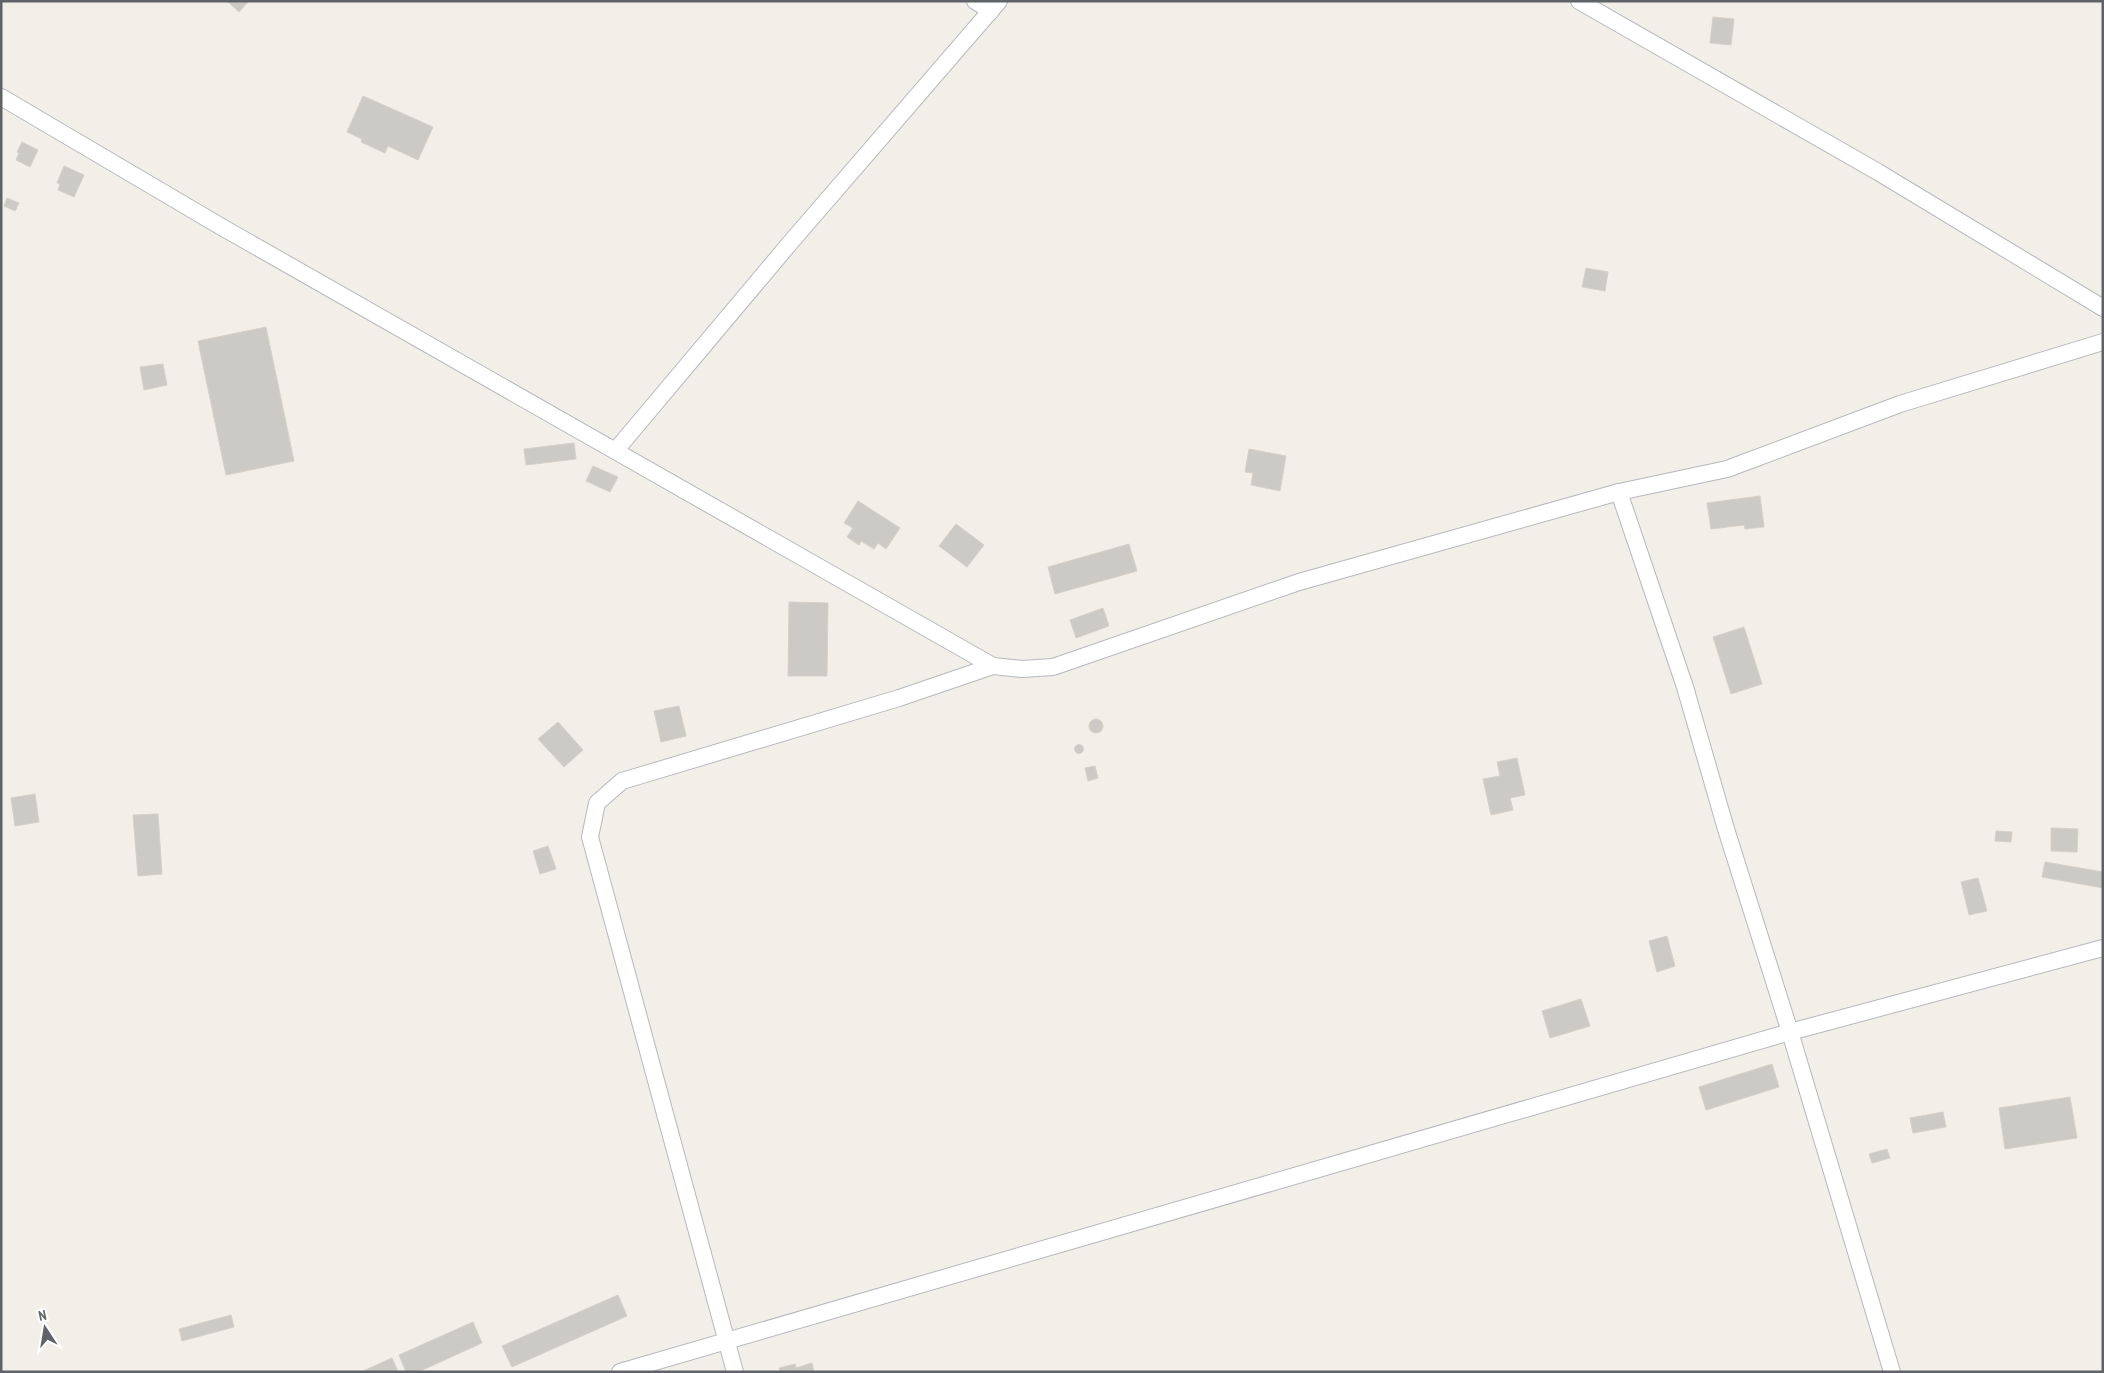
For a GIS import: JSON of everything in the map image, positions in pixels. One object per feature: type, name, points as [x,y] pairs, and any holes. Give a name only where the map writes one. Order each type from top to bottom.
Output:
[{"type":"street","points":[[616,450],[995,6],[976,1]]},
{"type":"street","points":[[1579,1],[1878,172],[2103,308]]},
{"type":"street","points":[[1,97],[220,226],[993,666],[1022,669],[1053,667],[1298,582],[1619,492],[1727,469],[1900,404],[2103,342]]},
{"type":"street","points":[[1619,492],[1685,687],[1726,830],[1790,1032],[1892,1372]]},
{"type":"street","points":[[735,1372],[590,837],[597,803],[622,781],[899,698],[993,666]]},
{"type":"street","points":[[620,1372],[1790,1032],[2103,948]]},
{"type":"building","points":[[227,1],[247,1],[248,2],[239,12]]},
{"type":"building","points":[[1713,17],[1734,19],[1731,45],[1710,43]]},
{"type":"building","points":[[363,96],[433,127],[418,160],[388,146],[385,153],[361,142],[362,139],[347,132]]},
{"type":"building","points":[[22,142],[38,150],[30,167],[16,160],[19,153],[17,152]]},
{"type":"building","points":[[64,166],[84,175],[74,197],[58,190],[60,184],[57,183]]},
{"type":"building","points":[[7,198],[19,203],[15,211],[4,206]]},
{"type":"building","points":[[1586,268],[1608,272],[1605,291],[1582,287]]},
{"type":"building","points":[[266,327],[294,461],[226,475],[198,341]]},
{"type":"building","points":[[163,364],[167,385],[144,390],[140,367]]},
{"type":"building","points":[[574,443],[576,459],[526,465],[524,449]]},
{"type":"building","points":[[1249,449],[1286,456],[1280,491],[1251,485],[1253,473],[1245,472]]},
{"type":"building","points":[[593,466],[618,477],[610,492],[586,481]]},
{"type":"building","points":[[1760,496],[1764,527],[1745,529],[1744,525],[1711,529],[1707,503]]},
{"type":"building","points":[[858,501],[900,528],[886,549],[878,543],[874,549],[861,541],[859,545],[847,537],[853,528],[844,523]]},
{"type":"building","points":[[956,524],[984,545],[967,567],[939,546]]},
{"type":"building","points":[[1129,544],[1137,571],[1055,594],[1048,567]]},
{"type":"building","points":[[789,602],[828,603],[827,676],[788,676]]},
{"type":"building","points":[[1103,608],[1109,626],[1076,638],[1070,620]]},
{"type":"building","points":[[1744,627],[1762,684],[1731,694],[1713,637]]},
{"type":"building","points":[[679,706],[686,736],[661,742],[654,711]]},
{"type":"building","points":[[1093,719],[1099,719],[1103,726],[1099,733],[1093,733],[1089,729],[1089,723]]},
{"type":"building","points":[[558,722],[583,750],[564,767],[538,739]]},
{"type":"building","points":[[1079,745],[1083,749],[1079,753],[1075,749]]},
{"type":"building","points":[[1517,758],[1525,795],[1510,798],[1513,810],[1491,815],[1483,779],[1500,776],[1497,762]]},
{"type":"building","points":[[1095,766],[1098,778],[1088,781],[1085,768]]},
{"type":"building","points":[[35,794],[39,822],[15,826],[11,798]]},
{"type":"building","points":[[158,814],[162,874],[138,876],[133,815]]},
{"type":"building","points":[[2051,828],[2078,829],[2077,852],[2051,851]]},
{"type":"building","points":[[1996,831],[2012,832],[2011,842],[1995,841]]},
{"type":"building","points":[[548,846],[556,869],[540,874],[533,851]]},
{"type":"building","points":[[2045,862],[2103,872],[2103,888],[2042,877]]},
{"type":"building","points":[[1978,878],[1987,911],[1969,915],[1961,882]]},
{"type":"building","points":[[1667,936],[1675,966],[1657,972],[1649,941]]},
{"type":"building","points":[[1581,999],[1590,1026],[1550,1038],[1542,1011]]},
{"type":"building","points":[[1772,1064],[1779,1087],[1706,1110],[1699,1087]]},
{"type":"building","points":[[2070,1097],[2077,1138],[2005,1149],[1999,1108]]},
{"type":"building","points":[[1943,1112],[1946,1127],[1913,1133],[1910,1118]]},
{"type":"building","points":[[1887,1149],[1890,1158],[1872,1163],[1869,1154]]},
{"type":"building","points":[[618,1295],[627,1316],[512,1367],[502,1346]]},
{"type":"building","points":[[231,1315],[234,1327],[182,1341],[179,1329]]},
{"type":"building","points":[[473,1322],[482,1343],[418,1372],[406,1372],[399,1355]]},
{"type":"building","points":[[392,1358],[398,1372],[361,1372]]},
{"type":"building","points":[[812,1363],[814,1372],[780,1372],[779,1368],[795,1364],[796,1368]]}]
